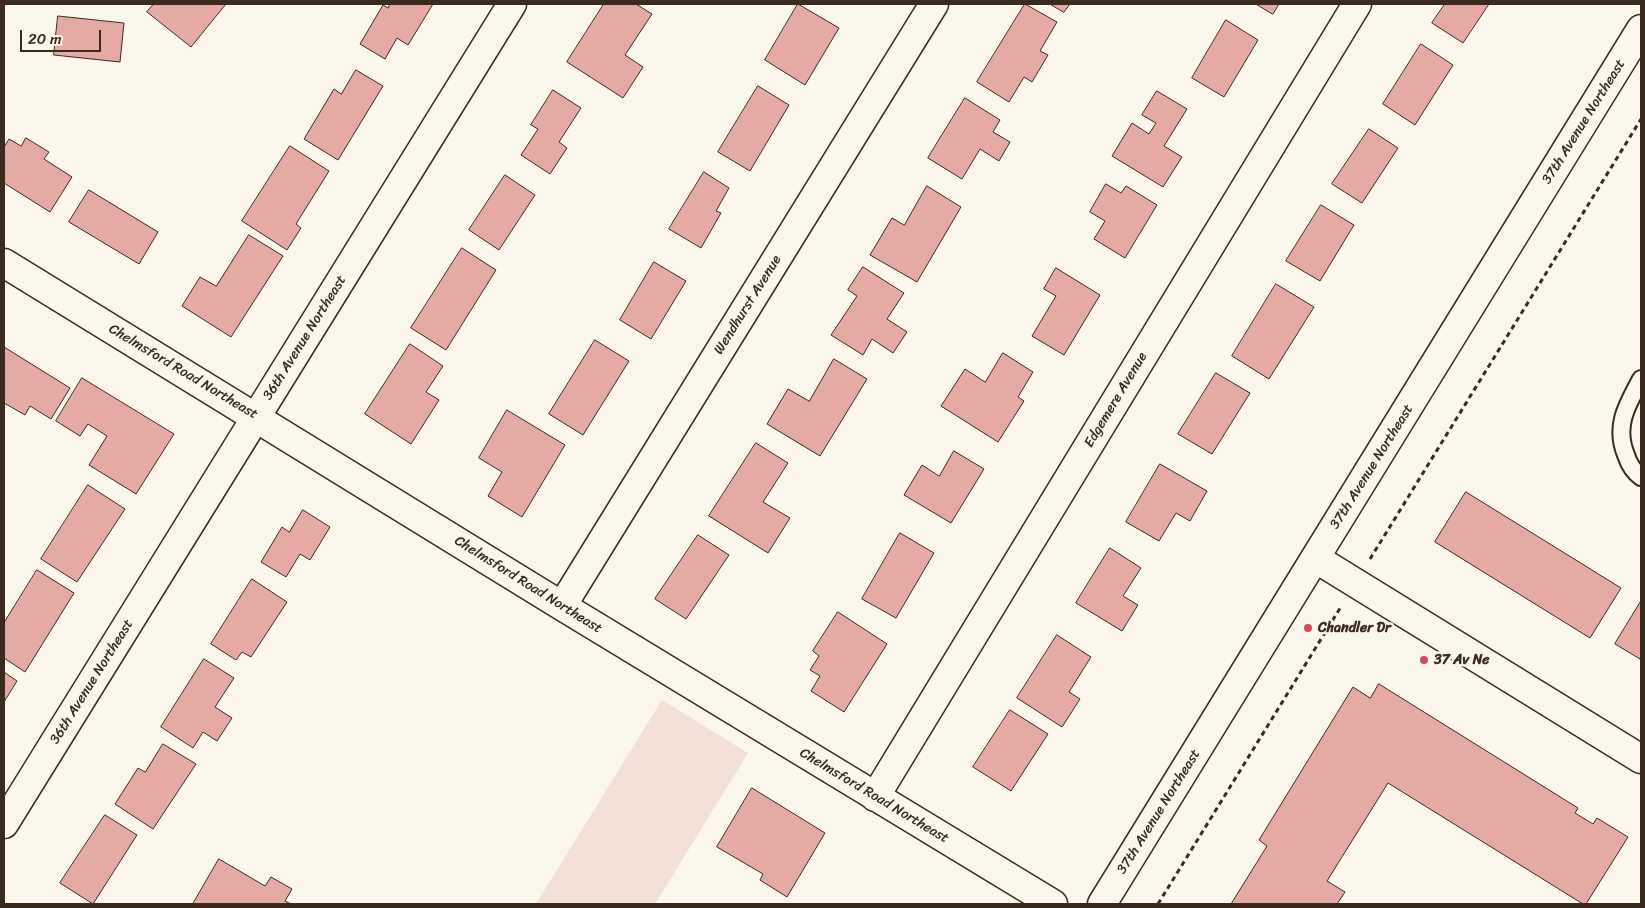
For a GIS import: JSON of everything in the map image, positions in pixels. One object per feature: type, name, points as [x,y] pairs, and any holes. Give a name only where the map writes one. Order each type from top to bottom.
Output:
[{"type":"street","name":"36th Avenue Northeast","points":[[4,824],[512,4]]},
{"type":"street","name":"Wendhurst Avenue","points":[[562,606],[934,4]]},
{"type":"street","name":"Edgemere Avenue","points":[[875,797],[1357,4]]},
{"type":"street","name":"37th Avenue Northeast","points":[[1102,904],[1641,29]]},
{"type":"street","name":"Chelmsford Road Northeast","points":[[4,263],[562,606],[1053,904]]},
{"type":"street","points":[[1315,558],[1641,759]]},
{"type":"lane","points":[[1641,379],[1629,402],[1622,422],[1621,443],[1628,461],[1636,474],[1641,478]]},
{"type":"path","points":[[1375,550],[1641,119]]},
{"type":"path","points":[[1158,904],[1336,614]]},
{"type":"shaded area","points":[[662,700],[748,753],[655,904],[536,904]]},
{"type":"building","points":[[154,4],[226,4],[191,47],[147,12]]},
{"type":"building","points":[[390,4],[433,4],[408,45],[397,38],[385,59],[360,44],[383,5],[388,8]]},
{"type":"building","points":[[604,4],[636,4],[652,14],[625,55],[643,67],[623,98],[567,62]]},
{"type":"building","points":[[798,4],[839,28],[805,85],[765,60]]},
{"type":"building","points":[[1025,4],[1057,22],[1040,51],[1048,55],[1032,82],[1024,77],[1009,102],[977,82]]},
{"type":"building","points":[[1050,4],[1070,4],[1064,12]]},
{"type":"building","points":[[1256,4],[1279,4],[1273,14]]},
{"type":"building","points":[[1445,4],[1489,4],[1463,43],[1432,23]]},
{"type":"building","points":[[58,16],[124,23],[120,62],[54,55]]},
{"type":"building","points":[[1226,20],[1258,40],[1224,97],[1192,78]]},
{"type":"building","points":[[1421,44],[1453,65],[1415,125],[1383,104]]},
{"type":"building","points":[[356,70],[383,86],[338,160],[304,139],[334,89],[341,94]]},
{"type":"building","points":[[758,86],[789,105],[750,171],[718,152]]},
{"type":"building","points":[[553,90],[581,108],[559,142],[567,148],[550,174],[521,155],[538,129],[531,125]]},
{"type":"building","points":[[1157,91],[1187,109],[1164,146],[1182,157],[1163,187],[1112,156],[1132,123],[1149,134],[1156,123],[1142,115]]},
{"type":"building","points":[[965,98],[1000,120],[993,132],[1010,142],[999,161],[980,149],[962,179],[928,158]]},
{"type":"building","points":[[1369,129],[1398,148],[1362,203],[1332,184]]},
{"type":"building","points":[[26,138],[49,152],[44,159],[72,177],[50,212],[4,183],[4,147],[9,139],[21,146]]},
{"type":"building","points":[[290,146],[329,171],[296,224],[301,228],[287,250],[242,221]]},
{"type":"building","points":[[704,172],[729,188],[716,211],[721,213],[701,248],[669,229]]},
{"type":"building","points":[[505,175],[535,195],[499,250],[469,230]]},
{"type":"building","points":[[1106,184],[1121,193],[1126,186],[1157,205],[1125,258],[1094,239],[1105,221],[1090,212]]},
{"type":"building","points":[[927,186],[961,207],[917,282],[870,255],[892,218],[904,225]]},
{"type":"building","points":[[89,190],[158,232],[139,264],[69,222]]},
{"type":"building","points":[[1321,205],[1354,225],[1320,281],[1286,261]]},
{"type":"building","points":[[249,235],[283,256],[231,337],[182,306],[200,277],[216,286]]},
{"type":"building","points":[[462,248],[496,270],[446,350],[411,328]]},
{"type":"building","points":[[654,262],[686,281],[651,339],[620,320]]},
{"type":"building","points":[[863,267],[904,293],[887,319],[907,332],[893,353],[872,339],[863,355],[831,335],[857,296],[848,290]]},
{"type":"building","points":[[1056,268],[1100,295],[1064,355],[1032,336],[1056,296],[1044,289]]},
{"type":"building","points":[[1276,284],[1314,307],[1269,379],[1232,356]]},
{"type":"building","points":[[595,340],[629,361],[583,435],[549,414]]},
{"type":"building","points":[[410,344],[443,366],[426,392],[439,400],[411,444],[365,414]]},
{"type":"building","points":[[4,347],[70,388],[51,419],[30,406],[25,415],[4,403]]},
{"type":"building","points":[[1003,353],[1033,372],[1018,397],[1024,401],[998,442],[941,406],[965,369],[985,382]]},
{"type":"building","points":[[834,359],[867,379],[820,456],[767,424],[788,389],[809,401]]},
{"type":"building","points":[[1216,373],[1250,393],[1212,454],[1178,434]]},
{"type":"building","points":[[82,378],[174,434],[136,494],[89,465],[107,436],[88,424],[80,436],[56,421]]},
{"type":"building","points":[[507,410],[565,445],[522,517],[488,496],[502,472],[479,458]]},
{"type":"building","points":[[756,443],[788,463],[763,502],[790,518],[768,553],[709,516]]},
{"type":"building","points":[[954,451],[984,469],[951,523],[904,495],[922,465],[939,476]]},
{"type":"building","points":[[1160,464],[1207,491],[1190,521],[1176,513],[1159,541],[1126,522]]},
{"type":"building","points":[[88,485],[125,509],[77,582],[41,559]]},
{"type":"building","points":[[1466,492],[1621,588],[1590,638],[1435,542]]},
{"type":"building","points":[[303,510],[330,527],[310,560],[300,554],[286,577],[261,562],[282,527],[289,532]]},
{"type":"building","points":[[900,533],[934,553],[896,618],[862,599]]},
{"type":"building","points":[[698,535],[729,555],[686,619],[655,599]]},
{"type":"building","points":[[1110,548],[1141,568],[1123,596],[1138,605],[1122,631],[1076,603]]},
{"type":"building","points":[[37,570],[74,593],[25,672],[4,658],[4,623]]},
{"type":"building","points":[[252,579],[287,602],[251,657],[242,652],[236,660],[211,644]]},
{"type":"building","points":[[1641,601],[1641,657],[1640,659],[1615,644]]},
{"type":"building","points":[[838,612],[887,644],[844,712],[811,691],[820,676],[810,670],[819,656],[813,651]]},
{"type":"building","points":[[1057,635],[1091,657],[1069,692],[1080,699],[1062,727],[1017,698]]},
{"type":"building","points":[[204,659],[234,678],[215,707],[232,718],[217,741],[203,732],[193,748],[161,727]]},
{"type":"building","points":[[4,672],[17,681],[4,702]]},
{"type":"building","points":[[1379,684],[1578,808],[1575,813],[1593,824],[1597,818],[1628,837],[1586,904],[1583,904],[1388,783],[1327,881],[1345,892],[1337,904],[1231,904],[1267,846],[1259,840],[1353,687],[1370,698]]},
{"type":"building","points":[[1010,710],[1048,734],[1011,791],[973,767]]},
{"type":"building","points":[[163,744],[196,764],[153,829],[115,804],[138,768],[145,772]]},
{"type":"building","points":[[752,788],[825,833],[787,897],[760,880],[763,874],[717,847]]},
{"type":"building","points":[[105,815],[137,835],[93,904],[60,883]]},
{"type":"building","points":[[219,859],[265,886],[271,877],[292,889],[285,901],[291,904],[193,904]]},
{"type":"place","name":"Chandler Dr","points":[[1308,628]]},
{"type":"place","name":"37 Av Ne","points":[[1424,660]]}]
